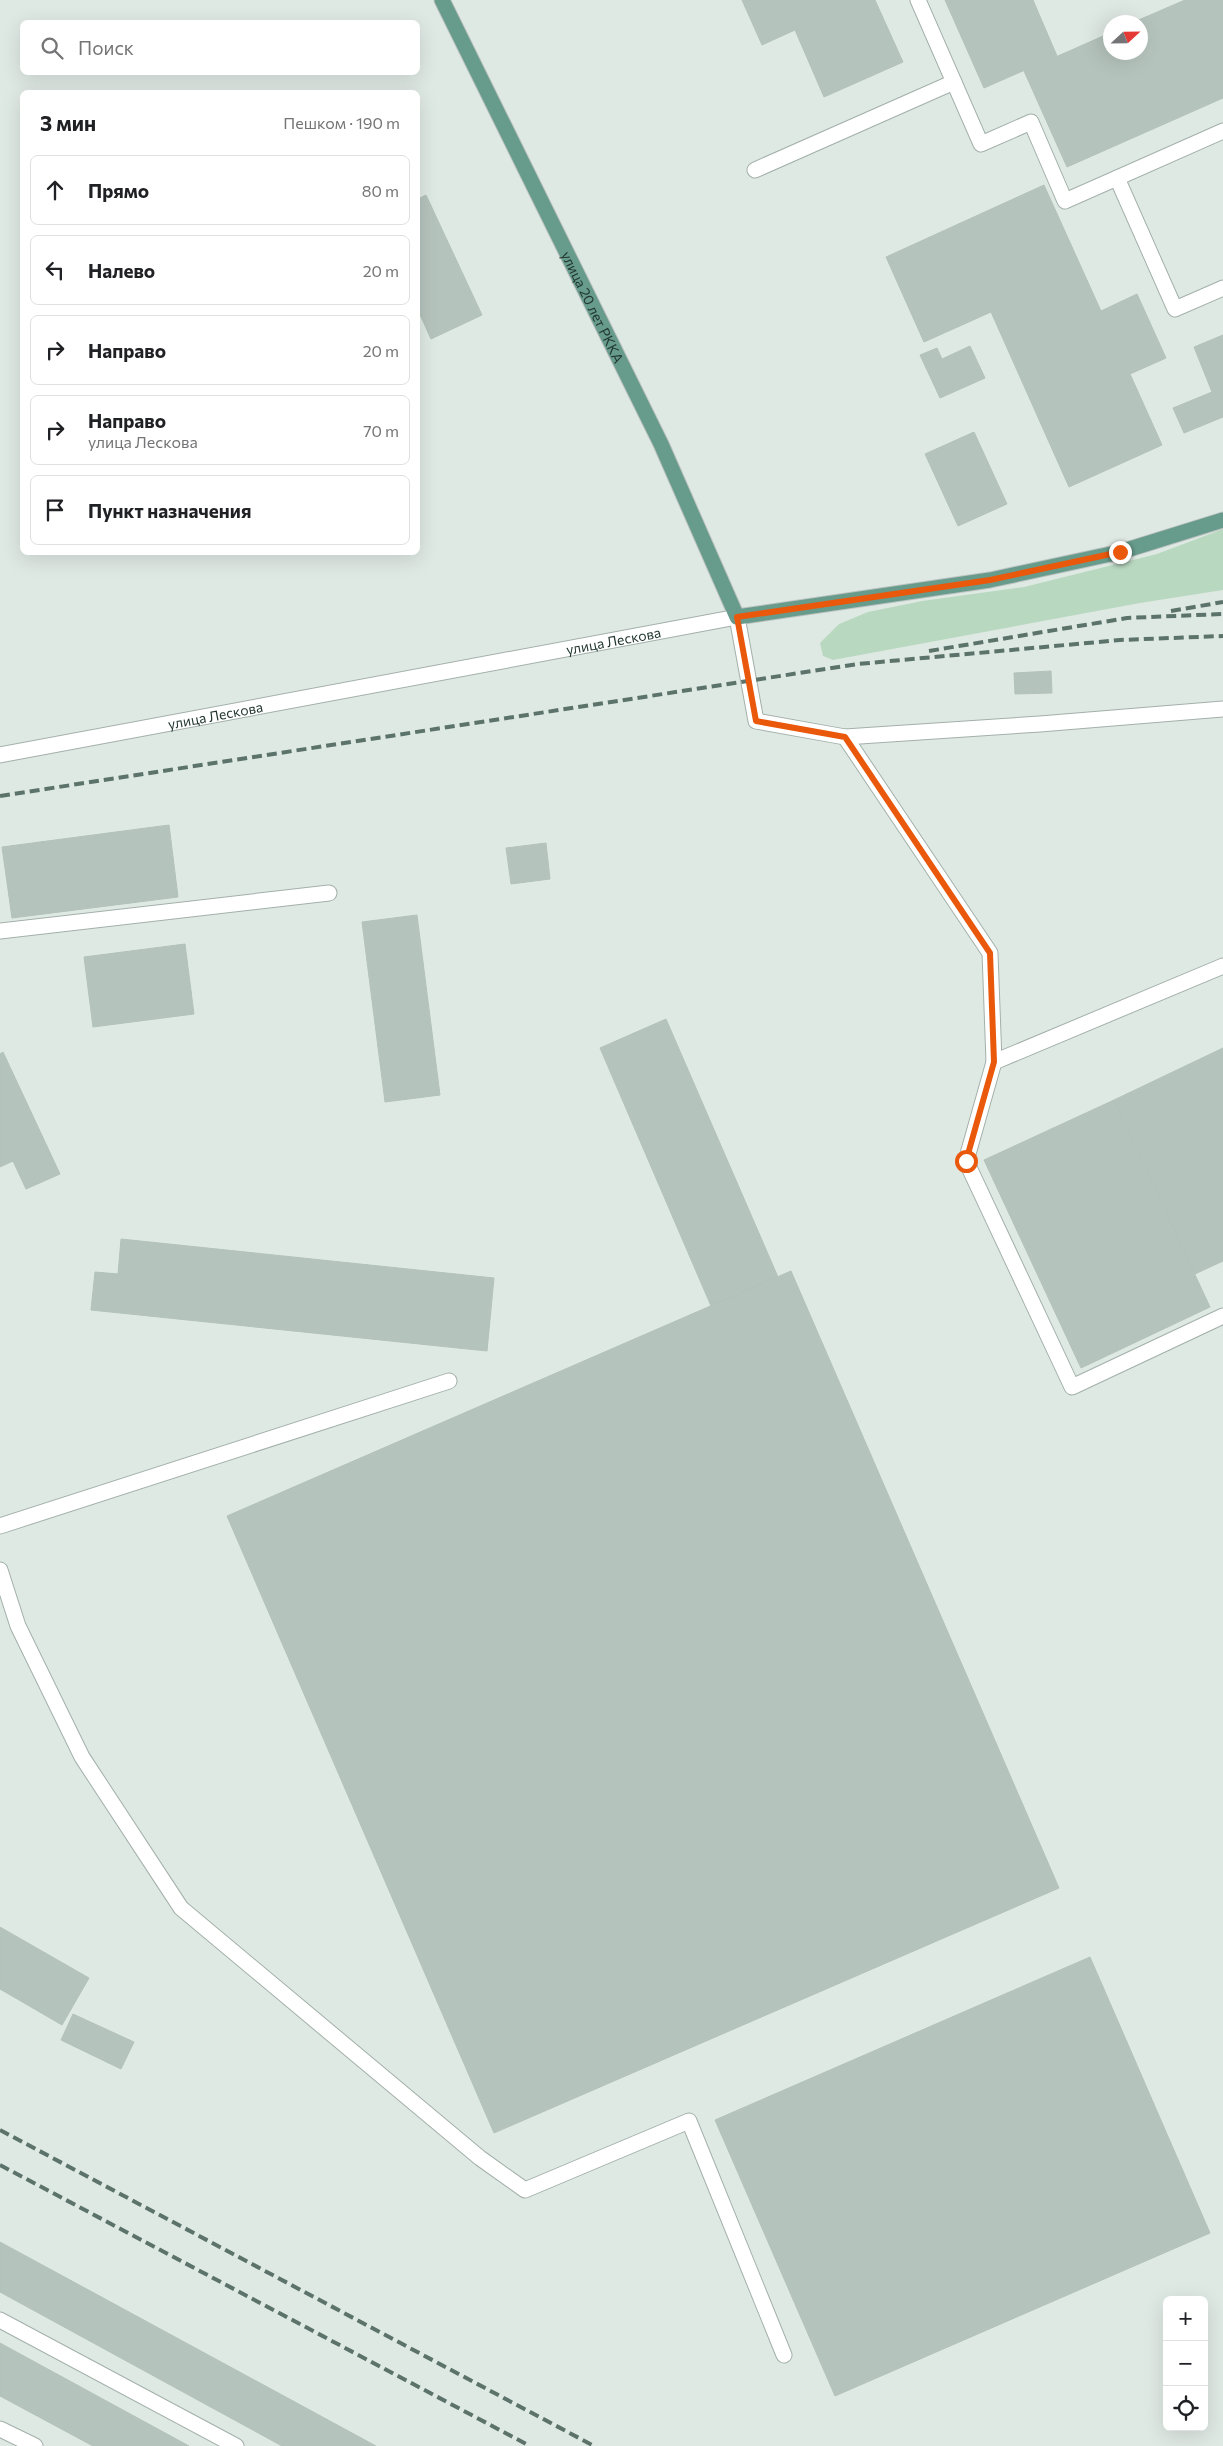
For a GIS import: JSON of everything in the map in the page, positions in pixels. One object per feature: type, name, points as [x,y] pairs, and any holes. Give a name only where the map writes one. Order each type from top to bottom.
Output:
[{"type":"main road","name":"улица 20 лет РККА","points":[[442,0],[661,444],[737,617]]},
{"type":"main road","name":"улица Лескова","points":[[737,617],[990,580],[1120,552],[1223,520]]},
{"type":"street","points":[[918,0],[981,144],[1031,122],[1066,201],[1223,131]]},
{"type":"street","points":[[755,170],[954,82]]},
{"type":"street","points":[[1117,178],[1175,309],[1223,288]]},
{"type":"street","points":[[737,617],[756,721],[845,737],[1040,724],[1223,708]]},
{"type":"street","name":"улица Лескова","points":[[0,755],[737,617]]},
{"type":"street","points":[[845,737],[990,953],[994,1062],[966,1161],[1072,1387],[1223,1316]]},
{"type":"street","points":[[0,931],[329,893]]},
{"type":"street","points":[[994,1062],[1223,966]]},
{"type":"street","points":[[0,1526],[449,1381]]},
{"type":"street","points":[[0,1570],[18,1626],[82,1757],[181,1908],[480,2158],[525,2190],[689,2121],[784,2355]]},
{"type":"street","points":[[0,2320],[236,2446]]},
{"type":"street","points":[[0,2429],[35,2446]]},
{"type":"green space","points":[[1223,529],[1223,590],[1140,603],[833,660],[823,656],[820,643],[839,624],[868,612],[922,601],[1024,587],[1157,554]]},
{"type":"building","points":[[742,0],[875,0],[903,62],[824,97],[795,30],[762,45]]},
{"type":"building","points":[[945,0],[1033,0],[1057,56],[984,88]]},
{"type":"building","points":[[1185,0],[1223,0],[1223,98],[1067,167],[1024,71],[1103,36],[1103,60],[1148,60],[1148,16]]},
{"type":"building","points":[[1044,185],[1101,311],[1137,294],[1166,358],[1130,374],[1162,445],[1069,487],[991,312],[924,342],[886,257]]},
{"type":"building","points":[[426,195],[482,315],[431,339],[420,314],[420,198]]},
{"type":"building","points":[[1223,335],[1223,417],[1184,433],[1173,408],[1212,392],[1194,347]]},
{"type":"building","points":[[970,346],[985,378],[940,398],[920,355],[937,348],[942,359]]},
{"type":"building","points":[[974,432],[1007,504],[958,526],[925,454]]},
{"type":"building","points":[[1051,671],[1052,693],[1015,694],[1014,673]]},
{"type":"building","points":[[169,825],[178,897],[12,918],[2,847]]},
{"type":"building","points":[[546,843],[550,879],[511,884],[506,848]]},
{"type":"building","points":[[417,915],[440,1095],[385,1102],[362,922]]},
{"type":"building","points":[[185,944],[194,1014],[93,1027],[84,957]]},
{"type":"building","points":[[666,1019],[778,1277],[711,1306],[600,1048]]},
{"type":"building","points":[[1223,1048],[1223,1261],[1195,1274],[1114,1100]]},
{"type":"building","points":[[3,1052],[60,1174],[26,1189],[13,1161],[0,1167],[0,1054]]},
{"type":"building","points":[[1114,1100],[1210,1307],[1081,1368],[984,1160]]},
{"type":"building","points":[[121,1239],[494,1278],[487,1351],[91,1310],[95,1272],[118,1274]]},
{"type":"building","points":[[791,1271],[1059,1888],[494,2133],[227,1516]]},
{"type":"building","points":[[0,1927],[89,1978],[62,2025],[0,1989]]},
{"type":"building","points":[[1090,1957],[1210,2233],[835,2396],[715,2120]]},
{"type":"building","points":[[73,2014],[134,2042],[121,2069],[61,2040]]},
{"type":"building","points":[[0,2242],[376,2446],[282,2446],[0,2292]]},
{"type":"building","points":[[0,2343],[189,2446],[93,2446],[0,2396]]},
{"type":"railway","points":[[1171,611],[1223,602]]},
{"type":"railway","points":[[929,651],[1127,618],[1223,614]]},
{"type":"railway","points":[[0,796],[858,664],[1120,640],[1223,636]]},
{"type":"railway","points":[[0,2130],[594,2446]]},
{"type":"railway","points":[[0,2165],[530,2446]]},
{"type":"route","points":[[966,1161],[994,1062],[990,953],[845,737],[756,721],[737,617],[990,580],[1120,552]]}]
